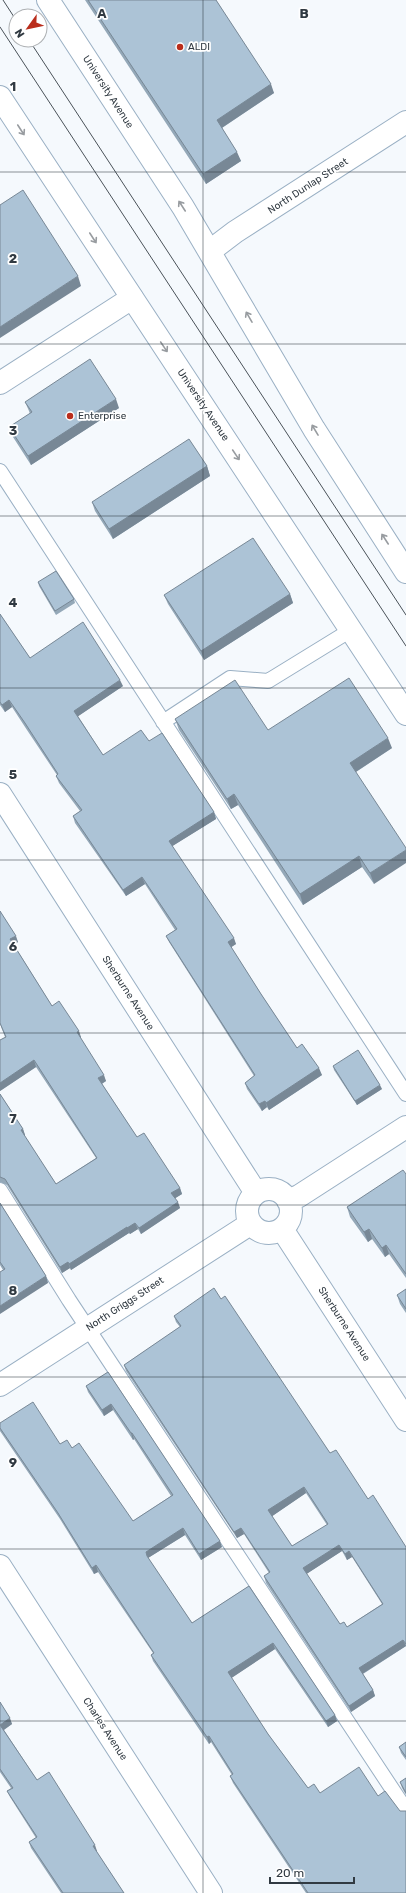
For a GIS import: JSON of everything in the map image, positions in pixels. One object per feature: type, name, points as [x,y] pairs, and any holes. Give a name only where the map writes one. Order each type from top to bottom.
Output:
[{"type":"street","name":"University Avenue","points":[[48,0],[179,200],[314,429],[406,572]]},
{"type":"street","name":"University Avenue","points":[[0,97],[406,714]]},
{"type":"street","name":"North Dunlap Street","points":[[210,251],[235,232],[406,122]]},
{"type":"street","points":[[0,384],[132,298]]},
{"type":"street","name":"Sherburne Avenue","points":[[0,794],[256,1193]]},
{"type":"street","points":[[288,1201],[299,1196],[406,1127]]},
{"type":"street","points":[[272,1189],[284,1194],[288,1201],[291,1213],[290,1219],[282,1229],[274,1234],[263,1234],[255,1230],[250,1224],[246,1213],[246,1208],[249,1200],[256,1193],[272,1189]]},
{"type":"street","name":"North Griggs Street","points":[[0,1385],[250,1224]]},
{"type":"street","name":"Sherburne Avenue","points":[[282,1229],[406,1420]]},
{"type":"street","name":"Charles Avenue","points":[[0,1566],[211,1893]]},
{"type":"lane","points":[[0,471],[406,1094]]},
{"type":"lane","points":[[163,722],[230,678],[268,681],[350,630]]},
{"type":"lane","points":[[0,1190],[88,1328],[406,1810]]},
{"type":"building","name":"ALDI","points":[[88,0],[216,0],[271,84],[217,120],[237,152],[203,174]]},
{"type":"building","points":[[23,190],[78,276],[0,327],[0,205]]},
{"type":"building","name":"Enterprise","points":[[90,359],[116,399],[28,456],[9,427],[32,412],[25,402]]},
{"type":"building","points":[[189,439],[207,466],[109,529],[92,502]]},
{"type":"building","points":[[253,538],[290,594],[201,651],[164,595]]},
{"type":"building","points":[[56,571],[74,599],[55,611],[38,582]]},
{"type":"building","points":[[0,614],[30,658],[83,622],[120,680],[74,711],[103,755],[141,730],[149,741],[162,733],[214,812],[169,841],[234,938],[228,942],[261,994],[297,1048],[302,1044],[319,1068],[266,1103],[265,1101],[259,1104],[245,1083],[255,1075],[166,936],[177,929],[142,877],[123,890],[73,816],[82,810],[56,776],[58,774],[9,700],[2,705],[0,702]]},
{"type":"building","points":[[349,678],[388,738],[350,763],[406,850],[370,873],[359,856],[300,894],[234,794],[227,799],[175,719],[235,680],[268,730]]},
{"type":"building","points":[[0,911],[16,936],[10,939],[52,1006],[59,1001],[79,1031],[77,1032],[104,1075],[98,1078],[137,1137],[144,1133],[180,1188],[171,1193],[178,1202],[139,1228],[135,1223],[69,1264],[68,1262],[60,1267],[5,1179],[0,1177],[0,1094],[56,1184],[97,1158],[34,1060],[0,1083],[0,1040],[6,1037],[0,1023]]},
{"type":"building","points":[[358,1050],[380,1085],[355,1101],[333,1066]]},
{"type":"building","points":[[403,1170],[406,1174],[406,1274],[386,1245],[382,1248],[369,1229],[364,1232],[347,1207]]},
{"type":"building","points":[[0,1203],[46,1276],[0,1306],[0,1272],[5,1269],[0,1262]]},
{"type":"building","points":[[214,1288],[221,1299],[225,1296],[330,1453],[336,1450],[368,1499],[373,1495],[406,1547],[406,1644],[403,1640],[359,1668],[373,1690],[349,1706],[264,1576],[270,1572],[241,1528],[234,1532],[124,1365],[181,1326],[174,1316]],"holes":[[[304,1487],[328,1524],[292,1546],[268,1510]],[[339,1545],[345,1554],[349,1551],[383,1604],[347,1627],[344,1622],[340,1624],[303,1568]]]},
{"type":"building","points":[[406,1289],[406,1309],[397,1295]]},
{"type":"building","points":[[108,1372],[220,1541],[199,1554],[183,1528],[146,1552],[147,1556],[192,1623],[249,1586],[335,1715],[326,1721],[273,1643],[228,1672],[268,1734],[308,1788],[314,1784],[320,1793],[359,1767],[378,1796],[385,1791],[400,1811],[406,1811],[406,1893],[308,1893],[230,1776],[233,1774],[209,1736],[207,1737],[151,1655],[154,1653],[96,1565],[92,1568],[58,1513],[0,1428],[0,1423],[33,1402],[60,1444],[67,1440],[72,1448],[79,1443],[133,1521],[173,1495],[111,1404],[102,1410],[86,1386]]},
{"type":"building","points":[[0,1702],[10,1718],[0,1725]]},
{"type":"building","points":[[0,1725],[37,1780],[49,1772],[95,1845],[93,1846],[124,1893],[63,1893],[29,1842],[37,1837],[7,1791],[13,1788],[0,1769]]},
{"type":"building","points":[[406,1742],[406,1757],[399,1747]]},
{"type":"building","points":[[406,1778],[406,1793],[400,1782]]},
{"type":"tram line","points":[[3,0],[8,8]]},
{"type":"tram line","points":[[0,27],[406,646]]},
{"type":"tram line","points":[[34,48],[406,615]]},
{"type":"place","name":"ALDI","points":[[180,47]]},
{"type":"place","name":"Enterprise","points":[[70,416]]}]
